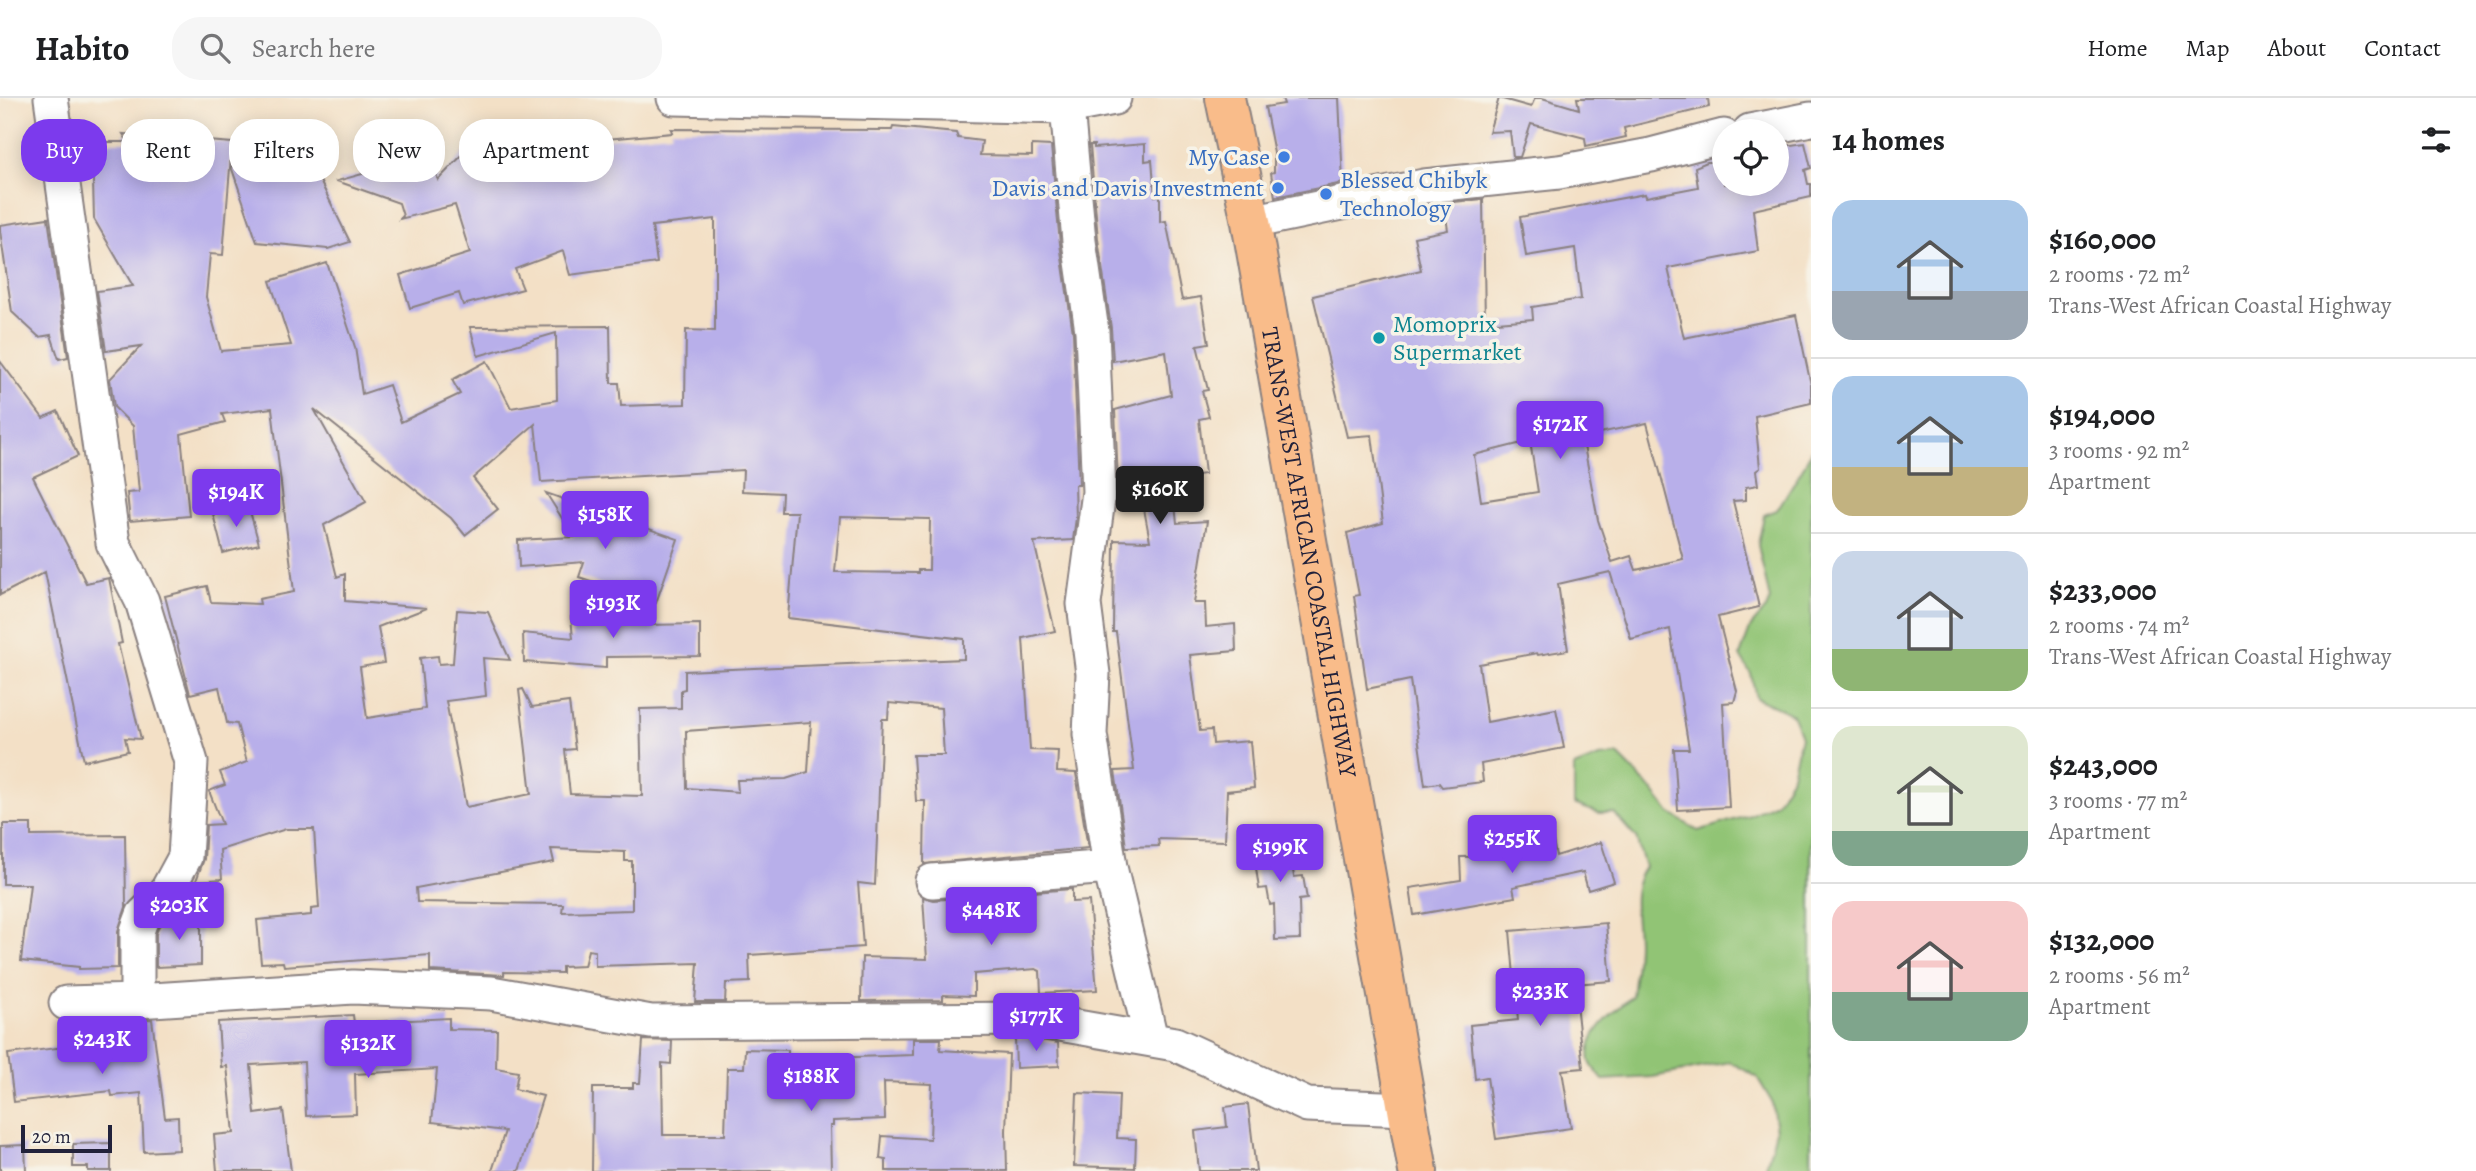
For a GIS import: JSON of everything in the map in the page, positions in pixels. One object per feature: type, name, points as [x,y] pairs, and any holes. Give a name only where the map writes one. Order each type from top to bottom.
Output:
[{"type":"highway","name":"TRANS-WEST AFRICAN COASTAL HIGHWAY","points":[[1225,98],[1251,222],[1418,1171]]},
{"type":"street","points":[[51,98],[113,543],[142,601],[191,762],[185,857],[165,894],[143,915],[137,931],[137,1001]]},
{"type":"street","points":[[674,98],[1067,107],[1114,98]]},
{"type":"street","points":[[1067,107],[1079,241],[1092,331],[1099,492],[1084,604],[1093,674],[1090,734],[1110,867],[1151,1039]]},
{"type":"street","points":[[1789,123],[1811,119]]},
{"type":"street","points":[[1251,222],[1424,186],[1559,172],[1638,158],[1712,139]]},
{"type":"street","points":[[932,881],[1110,867]]},
{"type":"street","points":[[66,1003],[353,987],[491,993],[651,1022],[1031,1019],[1175,1044],[1307,1105],[1408,1109]]},
{"type":"green space","points":[[1811,450],[1811,1171],[1765,1171],[1776,1130],[1772,1102],[1757,1077],[1730,1062],[1653,1077],[1603,1080],[1591,1063],[1591,1041],[1602,1024],[1632,996],[1637,949],[1635,894],[1645,867],[1636,838],[1614,813],[1598,813],[1574,804],[1574,767],[1599,757],[1618,755],[1670,813],[1698,831],[1750,815],[1776,803],[1791,779],[1801,737],[1792,714],[1756,698],[1751,674],[1740,656],[1751,626],[1770,600],[1758,545],[1764,515],[1777,510]]},
{"type":"building","points":[[1282,98],[1339,98],[1343,183],[1275,197],[1271,173],[1274,172],[1274,153],[1265,107],[1284,104]]},
{"type":"building","points":[[1499,98],[1531,107],[1535,98],[1542,98],[1579,109],[1577,98],[1708,98],[1709,107],[1624,128],[1626,137],[1586,146],[1585,138],[1531,124],[1520,157],[1513,157],[1510,131],[1489,132]]},
{"type":"building","points":[[893,127],[956,133],[958,138],[982,141],[980,155],[1032,156],[1032,145],[1051,146],[1060,244],[1073,333],[1079,485],[1075,485],[1076,518],[1073,540],[1034,542],[1055,631],[1023,638],[1030,750],[1058,751],[1057,772],[1076,773],[1088,848],[924,864],[925,801],[916,801],[913,755],[944,755],[941,708],[889,703],[888,719],[882,719],[875,885],[858,883],[863,947],[749,955],[750,982],[726,983],[725,1002],[695,1002],[698,963],[595,966],[595,951],[588,950],[584,966],[562,967],[562,973],[504,972],[504,975],[430,971],[430,955],[284,966],[283,962],[261,963],[257,920],[311,915],[311,909],[319,908],[314,829],[286,829],[220,850],[222,879],[196,881],[204,859],[206,825],[222,824],[209,791],[225,785],[220,772],[247,762],[237,724],[227,723],[219,687],[190,694],[165,596],[207,586],[211,602],[260,604],[259,599],[294,592],[272,408],[222,414],[225,422],[181,434],[189,516],[130,521],[127,493],[139,492],[133,426],[114,407],[110,379],[141,346],[106,351],[97,291],[133,286],[94,219],[93,182],[107,182],[107,142],[121,142],[121,182],[215,182],[215,142],[229,143],[223,255],[210,254],[206,297],[221,351],[291,345],[270,281],[327,263],[355,347],[362,394],[389,385],[401,422],[460,394],[452,380],[487,361],[511,408],[557,400],[556,333],[478,356],[470,327],[610,326],[611,383],[619,383],[621,406],[685,404],[686,330],[715,331],[715,219],[652,226],[657,263],[570,275],[563,251],[515,269],[523,289],[463,305],[459,293],[410,308],[400,275],[470,253],[455,205],[400,219],[403,216],[399,203],[339,180],[353,177],[353,182],[445,182],[445,173],[459,158],[459,182],[614,182],[614,138],[672,133],[671,129],[892,130]],"holes":[[[314,409],[451,518],[465,535],[498,509],[473,478],[535,424],[541,482],[743,470],[742,491],[782,493],[781,512],[797,512],[788,618],[964,639],[964,659],[685,671],[681,708],[640,709],[642,796],[570,794],[565,750],[575,749],[569,702],[532,707],[523,689],[519,690],[531,794],[466,807],[446,701],[486,696],[483,658],[510,660],[488,612],[457,610],[453,663],[439,664],[438,656],[420,658],[425,709],[367,718],[360,667],[384,663],[378,627],[427,608],[345,601],[345,574],[337,577],[324,525],[366,502]],[[840,517],[930,519],[929,570],[918,570],[918,573],[835,572]],[[811,722],[808,772],[786,779],[737,780],[738,792],[687,788],[686,731]],[[551,849],[625,852],[625,861],[632,861],[632,910],[562,912],[563,904],[417,902],[416,888],[554,862]]]},
{"type":"building","points":[[1805,143],[1811,168],[1805,170],[1808,184],[1811,184],[1811,197],[1753,210],[1758,251],[1668,268],[1684,338],[1796,315],[1811,385],[1811,403],[1755,416],[1760,468],[1756,471],[1758,485],[1746,487],[1746,500],[1733,501],[1759,607],[1718,617],[1737,691],[1734,702],[1723,703],[1729,807],[1678,810],[1674,749],[1689,749],[1670,629],[1631,639],[1610,572],[1558,584],[1568,650],[1479,664],[1487,722],[1556,709],[1564,748],[1481,764],[1483,782],[1442,787],[1439,783],[1425,785],[1410,680],[1367,689],[1354,596],[1359,595],[1347,533],[1383,523],[1372,435],[1347,437],[1313,296],[1421,270],[1414,237],[1448,230],[1444,203],[1483,199],[1485,323],[1533,319],[1532,307],[1581,299],[1575,248],[1526,256],[1520,217],[1698,187],[1695,167],[1712,162],[1712,196],[1789,196],[1789,145]],"holes":[[[1647,423],[1683,559],[1636,570],[1631,556],[1612,562],[1598,520],[1584,446],[1593,445],[1590,435]],[[1530,441],[1538,492],[1481,501],[1474,455]]]},
{"type":"building","points":[[1145,144],[1145,161],[1152,160],[1155,196],[1160,195],[1160,222],[1166,221],[1182,300],[1201,297],[1209,343],[1197,345],[1208,390],[1202,391],[1209,417],[1199,419],[1205,474],[1172,478],[1177,523],[1207,521],[1194,603],[1205,603],[1206,627],[1235,624],[1236,651],[1190,655],[1200,731],[1212,730],[1213,744],[1250,741],[1254,788],[1227,791],[1225,841],[1158,839],[1159,846],[1126,847],[1115,771],[1134,770],[1116,632],[1113,632],[1114,540],[1150,541],[1139,482],[1118,483],[1115,410],[1171,395],[1166,351],[1113,361],[1090,145],[1094,145],[1094,148]]},
{"type":"building","points":[[236,182],[321,182],[350,242],[328,249],[257,242]]},
{"type":"building","points":[[48,218],[68,357],[59,359],[51,335],[39,337],[12,312],[0,231],[0,225]]},
{"type":"building","points":[[0,361],[43,418],[58,411],[78,456],[33,477],[86,583],[109,578],[122,643],[118,644],[141,739],[125,738],[128,751],[84,761],[45,572],[0,595]]},
{"type":"building","points":[[546,493],[678,539],[656,603],[579,577],[584,562],[519,567],[518,540],[574,537]]},
{"type":"building","points":[[248,504],[259,544],[223,553],[213,514]]},
{"type":"building","points":[[654,607],[648,625],[700,624],[700,656],[606,657],[606,668],[524,662],[523,633],[573,638],[571,617]]},
{"type":"building","points":[[3,824],[31,824],[31,836],[125,835],[126,907],[118,931],[118,968],[79,969],[21,961],[30,884],[3,884]]},
{"type":"building","points":[[1288,835],[1294,877],[1303,876],[1307,899],[1299,900],[1300,939],[1275,940],[1274,904],[1270,905],[1267,888],[1259,889],[1252,840]]},
{"type":"building","points":[[1552,835],[1556,856],[1601,842],[1614,882],[1588,890],[1583,872],[1513,887],[1515,897],[1414,915],[1410,888],[1461,880],[1460,857],[1512,856],[1509,844]]},
{"type":"building","points":[[1072,889],[1072,902],[1089,901],[1097,990],[1041,993],[1040,971],[1036,969],[974,974],[974,996],[943,995],[943,1000],[861,1001],[862,957],[927,959],[923,897],[934,900]]},
{"type":"building","points":[[201,915],[201,965],[156,967],[156,934],[159,926],[170,916]]},
{"type":"building","points":[[1606,923],[1611,981],[1574,984],[1583,1068],[1562,1070],[1571,1128],[1496,1139],[1487,1077],[1475,1079],[1470,1025],[1518,1020],[1510,931]]},
{"type":"building","points":[[353,1015],[354,1023],[449,1018],[449,1029],[497,1030],[496,1068],[518,1072],[515,1089],[543,1096],[519,1171],[492,1171],[505,1131],[432,1122],[437,1069],[355,1074],[356,1114],[306,1116],[304,1062],[251,1065],[255,1114],[283,1110],[291,1171],[217,1171],[214,1135],[234,1133],[227,1066],[221,1067],[218,1022]]},
{"type":"building","points":[[152,1019],[165,1118],[178,1117],[179,1150],[144,1152],[141,1093],[112,1096],[111,1091],[14,1102],[8,1054],[105,1042],[102,1021]]},
{"type":"building","points":[[1015,1038],[1058,1043],[1059,1066],[1016,1068]]},
{"type":"building","points":[[913,1039],[941,1039],[940,1050],[1009,1054],[1007,1171],[886,1171],[886,1160],[880,1159],[882,1136],[930,1139],[932,1084],[884,1082],[885,1119],[833,1121],[833,1126],[830,1126],[831,1171],[592,1171],[593,1088],[633,1088],[633,1083],[640,1083],[643,1040],[672,1041],[671,1064],[662,1063],[663,1135],[725,1135],[727,1068],[744,1068],[745,1049],[788,1050],[788,1057],[913,1055]]},
{"type":"building","points":[[1077,1093],[1119,1095],[1117,1138],[1136,1139],[1135,1168],[1074,1166]]},
{"type":"building","points":[[1248,1104],[1256,1171],[1199,1171],[1195,1131],[1227,1127],[1225,1107]]},
{"type":"building","points":[[111,1143],[111,1171],[88,1171],[88,1167],[73,1167],[73,1144]]},
{"type":"building","points":[[25,1145],[26,1171],[0,1171],[0,1146]]},
{"type":"place","name":"My Case","points":[[1284,157]]},
{"type":"place","name":"Davis and Davis Investment","points":[[1278,188]]},
{"type":"place","name":"Blessed Chibyk Technology","points":[[1326,194]]},
{"type":"place","name":"Momoprix Supermarket","points":[[1379,338]]}]
